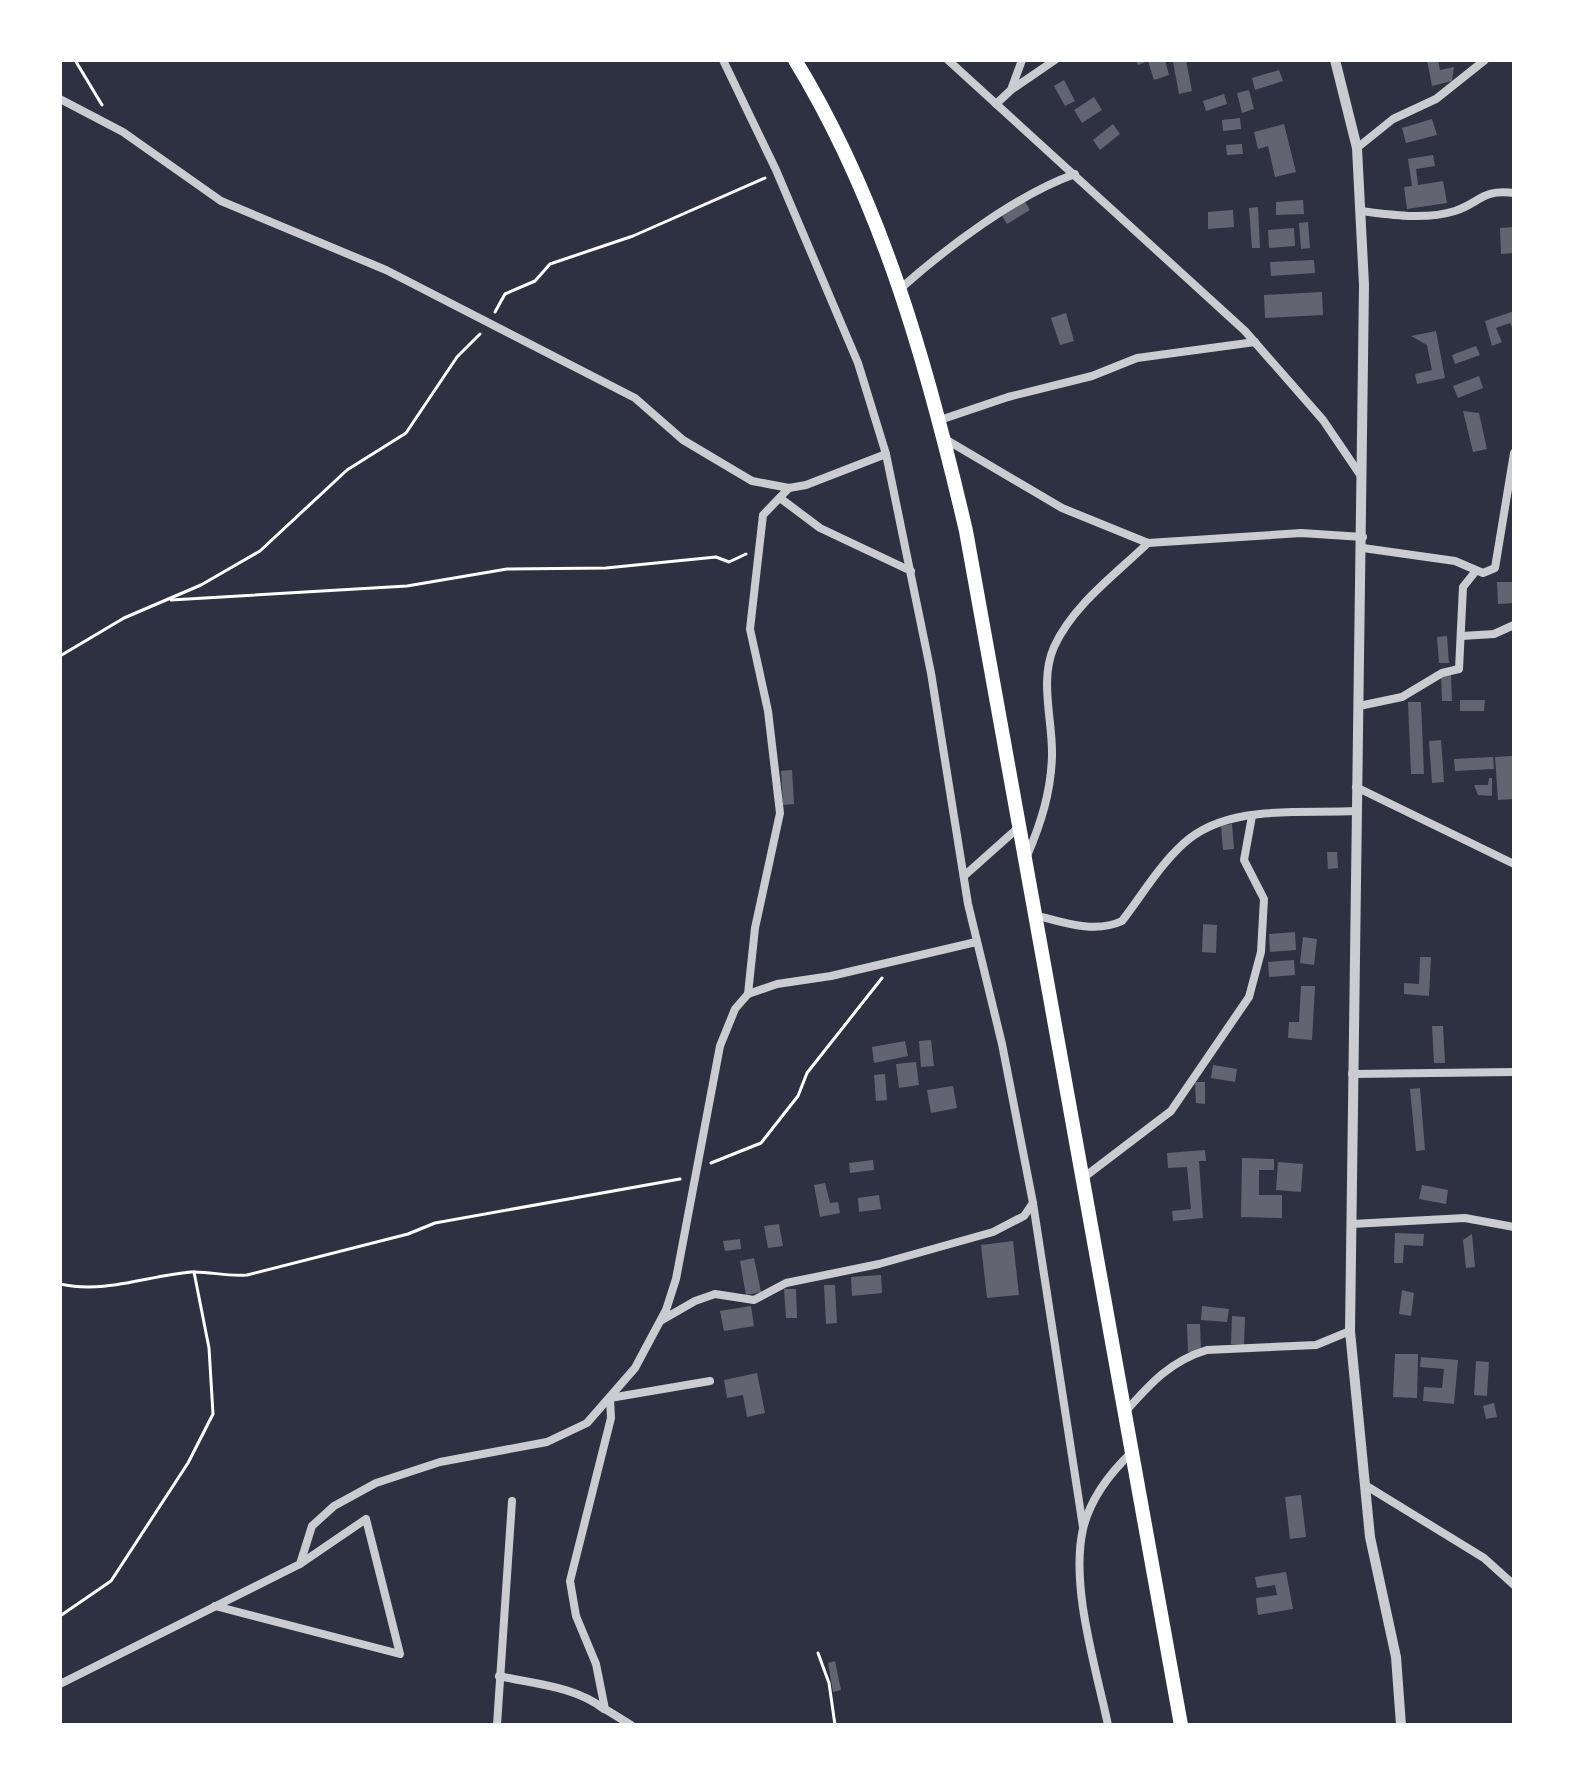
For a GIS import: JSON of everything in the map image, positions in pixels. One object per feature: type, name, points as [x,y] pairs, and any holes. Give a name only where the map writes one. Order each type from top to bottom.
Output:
[{"type":"main road","points":[[795,60],[816,95],[866,201],[900,289],[945,439],[966,531],[1181,1725]]},
{"type":"street","points":[[723,60],[776,170],[858,363],[886,454],[911,571],[976,942],[1002,1044],[1033,1203],[1083,1527],[1080,1552],[1083,1600],[1108,1725]]},
{"type":"street","points":[[948,60],[1255,342],[1323,420],[1362,477]]},
{"type":"street","points":[[1011,90],[1022,60]]},
{"type":"street","points":[[996,104],[1055,60]]},
{"type":"street","points":[[1335,60],[1357,148],[1364,285],[1363,543],[1356,787],[1350,1331],[1370,1537],[1396,1657],[1401,1725]]},
{"type":"street","points":[[1357,148],[1393,119],[1436,99],[1485,60]]},
{"type":"street","points":[[60,99],[116,129],[221,201],[344,250],[635,398],[683,440],[752,481],[789,488],[833,476],[886,454]]},
{"type":"street","points":[[900,289],[1010,206],[1040,188],[1075,174]]},
{"type":"street","points":[[1361,211],[1394,216],[1442,212],[1457,210],[1475,198],[1514,193]]},
{"type":"street","points":[[940,420],[1008,397],[1076,381],[1137,358],[1255,342]]},
{"type":"street","points":[[945,439],[1062,508],[1148,543],[1273,534],[1363,543],[1455,561],[1475,572],[1489,572],[1499,559],[1514,453]]},
{"type":"street","points":[[748,994],[755,928],[780,813],[768,711],[750,629],[763,515],[789,488]]},
{"type":"street","points":[[780,498],[820,528],[911,571]]},
{"type":"street","points":[[1025,860],[1045,814],[1052,754],[1047,691],[1054,648],[1076,613],[1148,543]]},
{"type":"street","points":[[1359,706],[1402,697],[1444,672],[1457,670],[1462,661],[1463,587],[1475,572]]},
{"type":"street","points":[[1462,636],[1494,634],[1514,625]]},
{"type":"street","points":[[1356,787],[1514,864]]},
{"type":"street","points":[[1035,915],[1095,927],[1122,921],[1184,842],[1212,825],[1252,816],[1356,811]]},
{"type":"street","points":[[1083,1178],[1171,1111],[1249,997],[1261,952],[1264,899],[1244,860],[1252,816]]},
{"type":"street","points":[[964,876],[1019,827]]},
{"type":"street","points":[[300,1564],[312,1526],[334,1506],[376,1483],[440,1462],[547,1442],[587,1423],[635,1368],[661,1321],[676,1279],[720,1046],[735,1009],[748,994],[777,984],[831,976],[976,942]]},
{"type":"street","points":[[1352,1074],[1514,1072]]},
{"type":"street","points":[[661,1321],[695,1301],[715,1294],[754,1300],[786,1283],[879,1264],[993,1232],[1024,1216],[1033,1203]]},
{"type":"street","points":[[1352,1224],[1465,1218],[1514,1227]]},
{"type":"street","points":[[1125,1412],[1156,1377],[1190,1355],[1207,1350],[1316,1345],[1350,1331]]},
{"type":"street","points":[[610,1398],[710,1381]]},
{"type":"street","points":[[605,1709],[596,1664],[576,1616],[570,1581],[611,1418],[610,1398]]},
{"type":"street","points":[[1083,1527],[1107,1476],[1132,1452]]},
{"type":"street","points":[[1365,1485],[1484,1558],[1514,1585]]},
{"type":"street","points":[[497,1725],[512,1501]]},
{"type":"street","points":[[60,1684],[215,1606],[300,1564],[366,1519],[400,1654],[215,1606]]},
{"type":"street","points":[[499,1676],[564,1689],[590,1698],[631,1725]]},
{"type":"path","points":[[75,60],[116,129]]},
{"type":"path","points":[[60,656],[124,618],[232,570],[260,551],[347,470],[399,440],[431,400],[457,357],[490,326],[505,294],[535,281],[550,264],[633,236],[759,183],[776,170]]},
{"type":"path","points":[[165,600],[439,584],[507,569],[606,568],[716,557],[729,562],[759,546]]},
{"type":"path","points":[[60,1284],[95,1289],[194,1272],[223,1277],[247,1275],[408,1234],[435,1223],[696,1176],[722,1157],[761,1143],[798,1096],[807,1073],[872,986],[883,977]]},
{"type":"path","points":[[60,1616],[111,1581],[188,1463],[213,1414],[209,1348],[194,1272]]},
{"type":"path","points":[[818,1653],[829,1683],[835,1725]]},
{"type":"building","points":[[1136,60],[1165,60],[1169,75],[1154,80],[1148,61],[1138,65]]},
{"type":"building","points":[[1186,60],[1192,91],[1179,94],[1173,62]]},
{"type":"building","points":[[1427,60],[1438,60],[1440,70],[1454,67],[1452,81],[1432,86]]},
{"type":"building","points":[[1279,70],[1283,81],[1255,90],[1252,78]]},
{"type":"building","points":[[1064,80],[1075,101],[1065,106],[1054,86]]},
{"type":"building","points":[[1249,90],[1254,109],[1242,113],[1237,93]]},
{"type":"building","points":[[1224,94],[1227,104],[1206,111],[1203,101]]},
{"type":"building","points":[[1094,97],[1102,110],[1082,123],[1074,110]]},
{"type":"building","points":[[1240,118],[1241,129],[1223,131],[1222,120]]},
{"type":"building","points":[[1432,119],[1437,135],[1406,143],[1402,128]]},
{"type":"building","points":[[1113,124],[1120,134],[1100,150],[1093,140]]},
{"type":"building","points":[[1284,124],[1296,172],[1275,177],[1268,146],[1258,149],[1254,132]]},
{"type":"building","points":[[1242,144],[1243,154],[1227,155],[1226,145]]},
{"type":"building","points":[[1433,155],[1435,166],[1416,169],[1418,185],[1443,181],[1447,203],[1407,209],[1404,187],[1412,186],[1408,159]]},
{"type":"building","points":[[1024,200],[1030,210],[1007,224],[1001,214]]},
{"type":"building","points":[[1303,200],[1304,214],[1276,215],[1276,202]]},
{"type":"building","points":[[1258,207],[1260,248],[1252,248],[1249,208]]},
{"type":"building","points":[[1233,210],[1234,227],[1208,229],[1208,212]]},
{"type":"building","points":[[1308,222],[1310,248],[1301,249],[1299,223]]},
{"type":"building","points":[[1514,227],[1514,253],[1501,254],[1500,228]]},
{"type":"building","points":[[1294,228],[1295,246],[1269,248],[1268,230]]},
{"type":"building","points":[[1314,260],[1315,273],[1271,276],[1270,262]]},
{"type":"building","points":[[1322,292],[1323,315],[1265,318],[1264,295]]},
{"type":"building","points":[[1514,311],[1514,331],[1510,323],[1496,328],[1502,342],[1492,346],[1485,321]]},
{"type":"building","points":[[1066,313],[1074,341],[1060,345],[1051,318]]},
{"type":"building","points":[[1436,331],[1445,378],[1417,384],[1415,374],[1432,370],[1427,345],[1411,336]]},
{"type":"building","points":[[1476,346],[1480,355],[1455,364],[1452,355]]},
{"type":"building","points":[[1479,376],[1483,388],[1458,398],[1453,386]]},
{"type":"building","points":[[1463,411],[1479,413],[1487,449],[1473,452]]},
{"type":"building","points":[[1497,582],[1514,582],[1514,603],[1498,604]]},
{"type":"building","points":[[1447,636],[1449,663],[1439,663],[1437,637]]},
{"type":"building","points":[[1451,674],[1452,701],[1442,701],[1441,675]]},
{"type":"building","points":[[1460,700],[1485,700],[1484,711],[1460,711]]},
{"type":"building","points":[[1408,702],[1421,702],[1424,774],[1411,774]]},
{"type":"building","points":[[1441,740],[1444,782],[1432,783],[1429,741]]},
{"type":"building","points":[[1513,756],[1514,799],[1498,800],[1495,757]]},
{"type":"building","points":[[1493,757],[1494,769],[1455,771],[1454,759]]},
{"type":"building","points":[[792,770],[794,804],[783,805],[781,771]]},
{"type":"building","points":[[1489,778],[1492,778],[1492,796],[1478,795],[1474,785],[1488,785]]},
{"type":"building","points":[[1232,824],[1234,849],[1223,850],[1221,826]]},
{"type":"building","points":[[1327,852],[1337,852],[1338,868],[1328,869]]},
{"type":"building","points":[[1203,924],[1217,925],[1216,953],[1202,952]]},
{"type":"building","points":[[1295,932],[1296,950],[1270,952],[1269,934]]},
{"type":"building","points":[[1303,937],[1317,939],[1314,965],[1300,963]]},
{"type":"building","points":[[1420,957],[1431,957],[1429,996],[1404,994],[1404,983],[1419,984]]},
{"type":"building","points":[[1294,960],[1295,975],[1269,977],[1268,962]]},
{"type":"building","points":[[1301,986],[1315,986],[1312,1040],[1288,1038],[1289,1022],[1299,1022]]},
{"type":"building","points":[[1432,1026],[1443,1026],[1445,1063],[1434,1063]]},
{"type":"building","points":[[931,1040],[934,1066],[921,1067],[919,1041]]},
{"type":"building","points":[[905,1041],[908,1056],[874,1063],[872,1047]]},
{"type":"building","points":[[916,1062],[919,1085],[899,1088],[896,1064]]},
{"type":"building","points":[[1213,1065],[1237,1069],[1235,1082],[1211,1078]]},
{"type":"building","points":[[885,1074],[887,1100],[876,1101],[874,1075]]},
{"type":"building","points":[[1195,1082],[1205,1082],[1205,1104],[1196,1103]]},
{"type":"building","points":[[953,1086],[957,1108],[931,1113],[927,1090]]},
{"type":"building","points":[[1420,1088],[1425,1150],[1416,1151],[1410,1089]]},
{"type":"building","points":[[1205,1150],[1206,1161],[1199,1161],[1203,1218],[1173,1221],[1172,1211],[1191,1209],[1187,1167],[1168,1168],[1167,1153]]},
{"type":"building","points":[[1242,1158],[1274,1159],[1274,1170],[1259,1170],[1259,1195],[1282,1195],[1282,1218],[1241,1217]]},
{"type":"building","points":[[873,1160],[874,1170],[850,1173],[849,1163]]},
{"type":"building","points":[[1278,1162],[1303,1164],[1301,1192],[1276,1190]]},
{"type":"building","points":[[825,1183],[830,1203],[838,1202],[840,1213],[820,1217],[814,1185]]},
{"type":"building","points":[[1422,1185],[1448,1190],[1446,1204],[1419,1199]]},
{"type":"building","points":[[879,1195],[881,1209],[859,1212],[858,1198]]},
{"type":"building","points":[[779,1224],[783,1246],[768,1248],[764,1226]]},
{"type":"building","points":[[1395,1233],[1424,1234],[1423,1246],[1404,1245],[1403,1263],[1394,1263]]},
{"type":"building","points":[[1472,1234],[1475,1267],[1466,1268],[1463,1240]]},
{"type":"building","points":[[740,1239],[741,1249],[725,1251],[723,1241]]},
{"type":"building","points":[[1013,1241],[1019,1295],[987,1298],[981,1245]]},
{"type":"building","points":[[754,1258],[761,1292],[746,1295],[740,1261]]},
{"type":"building","points":[[881,1275],[882,1293],[852,1296],[851,1277]]},
{"type":"building","points":[[824,1285],[835,1285],[837,1323],[826,1324]]},
{"type":"building","points":[[784,1289],[796,1289],[797,1318],[786,1318]]},
{"type":"building","points":[[1402,1290],[1414,1293],[1411,1316],[1399,1314]]},
{"type":"building","points":[[751,1306],[754,1326],[724,1331],[720,1311]]},
{"type":"building","points":[[1202,1306],[1229,1309],[1227,1322],[1201,1320]]},
{"type":"building","points":[[1232,1316],[1245,1317],[1244,1345],[1231,1344]]},
{"type":"building","points":[[1187,1324],[1200,1324],[1201,1351],[1188,1352]]},
{"type":"building","points":[[1395,1354],[1418,1354],[1417,1398],[1393,1397]]},
{"type":"building","points":[[1421,1357],[1458,1360],[1454,1404],[1423,1401],[1424,1387],[1442,1388],[1444,1369],[1420,1367]]},
{"type":"building","points":[[1476,1361],[1489,1362],[1487,1396],[1474,1395]]},
{"type":"building","points":[[757,1373],[765,1413],[747,1417],[743,1395],[727,1398],[724,1380]]},
{"type":"building","points":[[1494,1403],[1497,1417],[1486,1419],[1483,1406]]},
{"type":"building","points":[[1301,1495],[1306,1537],[1290,1539],[1285,1497]]},
{"type":"building","points":[[1286,1572],[1293,1609],[1258,1615],[1256,1598],[1277,1595],[1275,1585],[1257,1588],[1255,1577]]},
{"type":"building","points":[[835,1661],[841,1690],[833,1692],[828,1663]]}]
